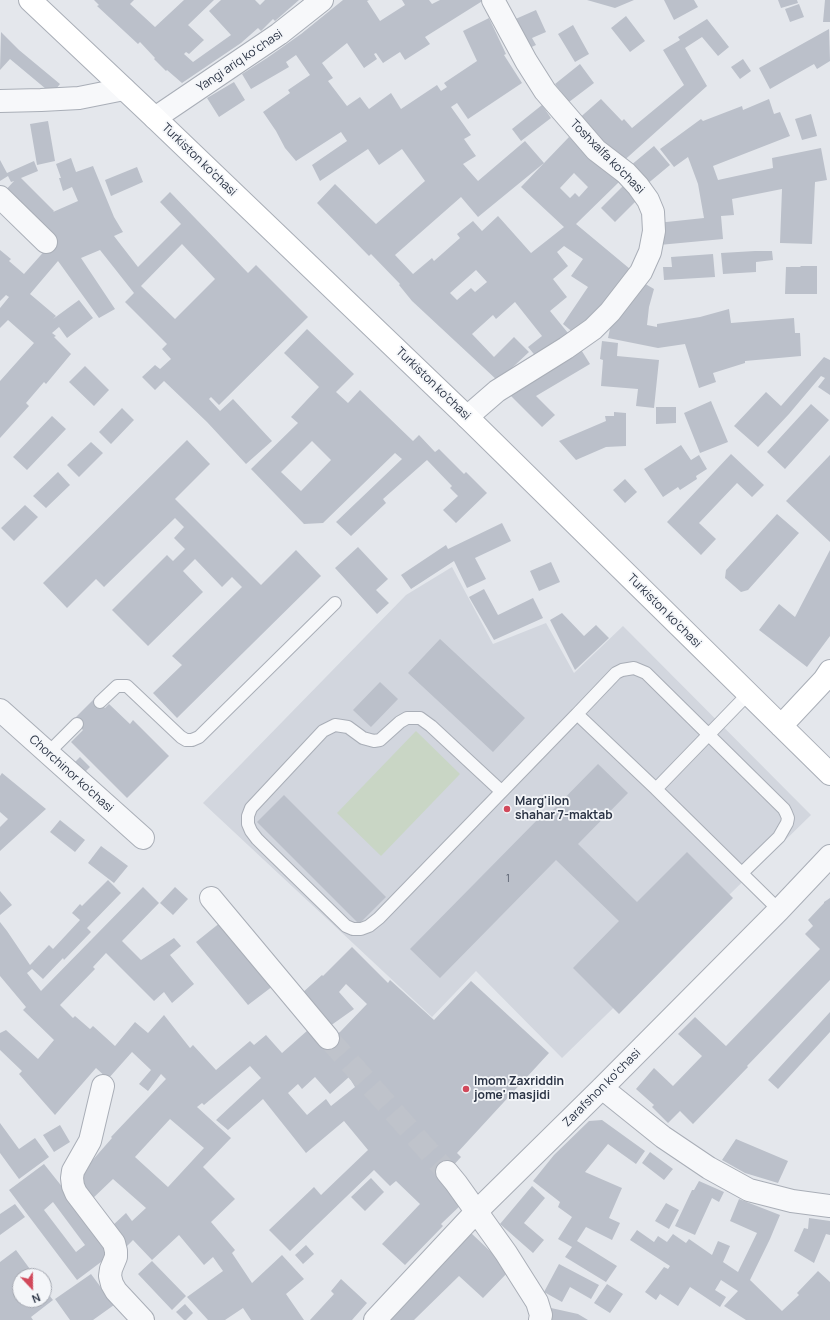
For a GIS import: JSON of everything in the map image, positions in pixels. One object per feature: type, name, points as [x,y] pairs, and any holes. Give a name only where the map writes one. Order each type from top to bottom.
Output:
[{"type":"main road","name":"Turkiston ko’chasi","points":[[30,0],[468,417],[830,774]]},
{"type":"main road","points":[[782,726],[824,680],[830,671]]},
{"type":"street","name":"Yangi ariq koʻchasi","points":[[155,118],[273,39],[322,0]]},
{"type":"street","name":"Toshxalfa ko'chasi","points":[[468,417],[497,391],[566,348],[594,328],[610,312],[641,272],[650,252],[654,231],[653,212],[648,200],[626,173],[596,150],[546,91],[526,61],[493,0]]},
{"type":"street","points":[[0,101],[79,98],[124,89]]},
{"type":"street","points":[[0,197],[46,242]]},
{"type":"street","name":"Chorchinor ko'chasi","points":[[0,710],[143,838]]},
{"type":"street","name":"Zarafshon koʻchasi","points":[[375,1320],[476,1212],[779,910],[830,856]]},
{"type":"street","points":[[211,898],[328,1038]]},
{"type":"street","points":[[103,1086],[90,1142],[73,1171],[73,1186],[76,1193],[114,1243],[116,1257],[111,1269],[110,1276],[112,1284],[143,1320]]},
{"type":"street","points":[[602,1088],[663,1137],[702,1164],[748,1190],[792,1201],[830,1206]]},
{"type":"street","points":[[447,1172],[506,1253],[537,1302],[541,1315],[540,1320]]},
{"type":"lane","points":[[100,702],[117,686],[127,686],[181,737],[186,740],[192,740],[199,737],[335,603]]},
{"type":"lane","points":[[501,791],[431,726],[420,718],[407,718],[400,722],[380,740],[374,741],[363,738],[348,727],[336,725],[323,730],[250,808],[248,824],[257,839],[346,926],[353,929],[361,929],[369,926],[379,918],[616,673],[622,670],[634,668],[646,673],[784,809],[788,818],[784,830],[779,837],[742,873]]},
{"type":"lane","points":[[656,789],[748,694]]},
{"type":"lane","points":[[577,714],[779,910]]},
{"type":"lane","points":[[48,753],[77,724]]},
{"type":"shaded area","name":"Marg'ilon shahar 7-maktab","points":[[452,567],[493,644],[546,623],[574,673],[623,626],[811,815],[562,1058],[476,971],[432,1017],[203,803],[406,595]]},
{"type":"green space","points":[[416,731],[460,774],[381,856],[337,813]]},
{"type":"building","points":[[94,0],[134,0],[130,4],[155,27],[184,0],[214,0],[188,25],[204,40],[189,54],[186,52],[184,54],[193,62],[231,35],[209,11],[221,0],[255,0],[260,5],[265,0],[299,0],[275,21],[273,19],[261,31],[258,28],[241,43],[182,83],[167,70],[166,71],[140,42],[138,44],[97,6],[99,5]]},
{"type":"building","points":[[343,0],[369,0],[367,1],[380,21],[405,5],[402,0],[429,0],[432,4],[440,0],[484,0],[425,37],[430,44],[405,60],[400,52],[383,63],[376,53],[374,54],[377,59],[364,68],[347,43],[322,63],[333,78],[328,81],[347,106],[360,97],[369,109],[391,93],[401,109],[437,85],[441,91],[447,87],[444,83],[477,61],[463,31],[489,18],[506,54],[504,55],[522,83],[468,119],[457,103],[451,107],[471,135],[464,139],[476,156],[463,164],[478,181],[525,141],[544,163],[478,217],[461,197],[395,255],[413,274],[432,258],[434,261],[460,238],[457,234],[473,221],[482,231],[498,216],[531,253],[564,227],[521,187],[569,137],[619,182],[576,224],[630,269],[596,314],[575,334],[563,324],[588,287],[571,276],[583,259],[564,246],[557,252],[568,266],[553,279],[567,297],[550,311],[568,333],[538,359],[528,347],[542,336],[515,302],[496,319],[493,315],[472,334],[494,357],[514,337],[529,352],[498,381],[412,301],[399,285],[400,284],[371,254],[369,256],[317,203],[335,184],[376,224],[425,181],[402,149],[379,165],[368,149],[320,181],[312,165],[347,141],[341,132],[296,161],[285,148],[263,112],[290,93],[288,90],[310,75],[296,55],[286,62],[289,67],[251,89],[242,74],[301,34]],"holes":[[[574,173],[588,187],[579,197],[575,193],[570,198],[560,188]],[[476,270],[487,282],[475,292],[471,288],[457,300],[450,293]]]},
{"type":"building","points":[[587,0],[634,0],[615,8]]},
{"type":"building","points":[[664,0],[694,0],[698,7],[674,20]]},
{"type":"building","points":[[778,0],[797,0],[798,3],[781,8]]},
{"type":"building","points":[[825,0],[830,0],[830,22],[823,22]]},
{"type":"building","points":[[799,4],[804,17],[790,22],[785,9]]},
{"type":"building","points":[[536,10],[546,32],[532,38],[536,45],[523,51],[511,21]]},
{"type":"building","points":[[626,16],[645,41],[630,52],[611,28]]},
{"type":"building","points":[[707,19],[729,47],[718,56],[702,37],[685,48],[707,86],[619,165],[576,121],[601,99],[622,121],[624,119],[632,128],[684,85],[663,50],[680,40],[678,37]]},
{"type":"building","points":[[573,25],[589,54],[575,62],[558,34]]},
{"type":"building","points":[[829,29],[830,61],[817,69],[814,64],[770,89],[759,68]]},
{"type":"building","points":[[1,32],[19,50],[60,84],[52,94],[10,59],[0,70]]},
{"type":"building","points":[[743,59],[751,71],[740,79],[731,67]]},
{"type":"building","points":[[580,64],[594,83],[569,102],[555,84]]},
{"type":"building","points":[[234,82],[245,100],[219,117],[207,98]]},
{"type":"building","points":[[769,99],[774,114],[780,112],[790,136],[713,166],[718,180],[773,168],[772,158],[821,148],[827,180],[815,182],[812,244],[780,243],[782,189],[732,199],[734,215],[721,216],[723,239],[659,245],[657,223],[704,218],[698,184],[688,157],[674,167],[660,149],[701,119],[703,121],[742,106],[743,110]]},
{"type":"building","points":[[542,105],[551,118],[521,141],[512,129]]},
{"type":"building","points":[[811,114],[817,136],[802,140],[795,119]]},
{"type":"building","points":[[48,121],[55,161],[37,165],[30,124]]},
{"type":"building","points":[[654,146],[670,165],[646,185],[630,166]]},
{"type":"building","points":[[71,158],[76,172],[93,166],[114,217],[123,232],[114,236],[138,267],[181,224],[160,202],[170,192],[248,273],[256,265],[308,317],[219,405],[211,397],[209,399],[220,411],[233,399],[272,441],[246,464],[207,422],[164,381],[155,390],[142,377],[155,365],[160,369],[171,359],[162,349],[167,344],[125,302],[134,293],[100,250],[81,258],[115,309],[99,318],[58,261],[30,294],[56,316],[53,319],[79,300],[93,318],[67,338],[59,327],[52,333],[56,336],[54,337],[71,354],[46,384],[44,382],[26,403],[29,406],[0,438],[0,381],[34,343],[8,320],[0,328],[0,308],[9,297],[6,295],[0,301],[0,250],[11,259],[9,261],[24,274],[48,247],[3,193],[14,181],[11,182],[8,176],[0,181],[0,160],[7,173],[34,161],[38,171],[21,178],[54,211],[53,212],[78,201],[72,187],[63,191],[59,178],[61,178],[56,164]],"holes":[[[182,244],[215,279],[175,319],[141,286]]]},
{"type":"building","points":[[137,167],[143,182],[111,196],[105,180]]},
{"type":"building","points":[[623,186],[637,200],[615,222],[601,208]]},
{"type":"building","points":[[772,251],[773,260],[756,262],[756,272],[723,274],[721,253]]},
{"type":"building","points":[[713,254],[715,277],[664,280],[663,267],[672,267],[671,257]]},
{"type":"building","points":[[800,266],[817,266],[817,294],[785,294],[786,267],[801,267]]},
{"type":"building","points":[[642,282],[654,289],[649,307],[647,325],[657,327],[657,324],[700,317],[729,309],[731,323],[794,318],[795,333],[800,333],[801,356],[745,361],[745,363],[713,373],[716,382],[699,388],[685,344],[658,348],[608,338],[612,319]]},
{"type":"building","points":[[307,329],[354,374],[336,392],[348,403],[360,390],[413,441],[419,435],[435,452],[439,449],[464,474],[466,472],[487,493],[456,523],[443,510],[458,496],[450,488],[452,486],[427,460],[383,499],[386,503],[351,536],[336,522],[402,459],[395,453],[323,523],[304,524],[251,469],[298,423],[291,417],[319,387],[284,353]],"holes":[[[312,441],[331,460],[301,491],[281,472]]]},
{"type":"building","points":[[602,341],[618,343],[617,356],[659,360],[654,408],[636,406],[638,389],[601,386],[603,360],[600,359]]},
{"type":"building","points":[[580,348],[590,364],[536,396],[555,415],[542,427],[508,393]]},
{"type":"building","points":[[824,357],[830,360],[830,395],[818,387],[825,378],[821,376],[789,414],[758,447],[734,426],[766,392],[781,406]]},
{"type":"building","points":[[85,366],[109,390],[94,406],[69,382]]},
{"type":"building","points":[[711,401],[728,442],[700,453],[684,413]]},
{"type":"building","points":[[811,404],[829,420],[785,469],[767,452]]},
{"type":"building","points":[[656,407],[676,407],[676,423],[656,424]]},
{"type":"building","points":[[122,408],[134,420],[111,444],[99,432]]},
{"type":"building","points":[[614,412],[626,413],[626,446],[606,447],[576,460],[559,441],[606,421],[605,416],[614,416]]},
{"type":"building","points":[[52,416],[66,429],[27,470],[13,457]]},
{"type":"building","points":[[187,440],[210,464],[175,499],[261,585],[296,550],[321,576],[177,718],[153,693],[182,665],[172,656],[242,587],[232,577],[222,587],[195,559],[183,571],[203,592],[148,646],[112,610],[167,555],[173,561],[185,549],[174,538],[184,527],[175,518],[104,587],[96,579],[67,608],[43,583]]},
{"type":"building","points":[[91,442],[103,453],[79,477],[67,465]]},
{"type":"building","points":[[681,445],[691,460],[699,455],[707,469],[696,476],[697,479],[680,490],[678,487],[663,497],[644,469]]},
{"type":"building","points":[[731,454],[764,485],[752,497],[737,483],[699,523],[716,539],[701,555],[667,522]]},
{"type":"building","points":[[830,455],[830,542],[786,501]]},
{"type":"building","points":[[58,472],[70,485],[46,508],[33,496]]},
{"type":"building","points":[[625,479],[637,492],[625,503],[613,490]]},
{"type":"building","points":[[25,505],[38,517],[14,541],[1,528]]},
{"type":"building","points":[[777,514],[799,533],[748,590],[741,592],[725,578],[726,570]]},
{"type":"building","points":[[502,523],[511,541],[475,558],[486,579],[467,588],[454,561],[411,589],[401,575],[446,545],[448,549]]},
{"type":"building","points":[[358,547],[388,579],[376,590],[389,603],[377,614],[335,568]]},
{"type":"building","points":[[830,550],[830,636],[807,667],[759,630],[779,604],[795,617]]},
{"type":"building","points":[[551,562],[560,582],[539,591],[530,571]]},
{"type":"building","points":[[484,589],[498,615],[533,598],[543,618],[494,640],[469,597]]},
{"type":"building","points":[[562,613],[584,636],[596,625],[609,638],[575,670],[550,620]]},
{"type":"building","points":[[440,639],[525,718],[493,752],[408,673]]},
{"type":"building","points":[[380,682],[398,699],[371,727],[353,710]]},
{"type":"building","points":[[95,698],[105,708],[109,704],[130,724],[133,720],[169,756],[127,798],[71,742],[83,730],[73,720]]},
{"type":"building","points":[[80,757],[90,767],[82,775],[72,765]]},
{"type":"building","points":[[598,764],[628,793],[578,844],[637,902],[687,852],[733,898],[619,1014],[573,968],[619,921],[556,860],[440,978],[410,949],[543,814],[546,817]]},
{"type":"building","points":[[2,773],[46,809],[0,851],[0,827],[8,819],[0,812],[0,776]]},
{"type":"building","points":[[284,795],[386,897],[359,924],[257,822]]},
{"type":"building","points":[[60,820],[85,840],[75,852],[50,832]]},
{"type":"building","points":[[101,846],[128,866],[114,883],[88,863]]},
{"type":"building","points":[[108,880],[121,893],[87,928],[91,932],[43,979],[32,969],[27,973],[41,991],[143,887],[159,903],[122,941],[141,960],[174,938],[181,946],[170,955],[194,984],[172,1003],[164,992],[154,1001],[106,953],[93,967],[95,969],[60,1005],[73,1018],[75,1016],[90,1029],[93,1026],[115,1046],[135,1022],[148,1033],[164,1015],[190,1048],[193,1045],[216,1070],[250,1041],[254,1045],[266,1035],[282,1053],[308,1030],[319,1043],[340,1032],[367,1004],[346,984],[339,992],[354,1009],[330,1026],[301,994],[322,975],[323,976],[352,947],[388,983],[390,980],[434,1020],[471,981],[549,1053],[457,1153],[461,1157],[440,1180],[463,1203],[441,1224],[443,1226],[405,1265],[382,1244],[420,1204],[396,1181],[390,1186],[374,1170],[290,1251],[269,1230],[314,1187],[321,1195],[368,1150],[344,1121],[306,1153],[263,1099],[228,1130],[216,1120],[261,1078],[250,1066],[204,1105],[202,1103],[197,1107],[231,1138],[203,1167],[235,1199],[211,1222],[235,1250],[232,1253],[252,1283],[282,1255],[304,1279],[286,1294],[304,1320],[251,1320],[243,1308],[225,1320],[208,1320],[187,1297],[223,1271],[213,1257],[204,1265],[179,1235],[152,1260],[133,1240],[126,1247],[112,1226],[126,1213],[132,1221],[146,1208],[113,1179],[91,1200],[76,1179],[112,1138],[111,1137],[166,1079],[161,1074],[148,1091],[139,1084],[151,1070],[132,1052],[108,1079],[96,1068],[55,1115],[19,1074],[22,1071],[0,1050],[0,1033],[6,1030],[38,1059],[54,1040],[23,1010],[26,1007],[0,976],[0,922],[30,965],[49,945],[53,949],[80,920],[72,913],[80,904],[82,906]],"holes":[[[315,1077],[330,1094],[349,1077],[355,1087],[331,1106],[326,1099],[307,1115],[288,1093],[298,1084],[302,1089]],[[170,1119],[204,1148],[168,1187],[135,1157]]]},
{"type":"building","points":[[175,887],[188,899],[173,915],[160,903]]},
{"type":"building","points":[[0,891],[12,905],[0,915]]},
{"type":"building","points":[[830,898],[830,980],[693,1124],[680,1111],[668,1123],[652,1107],[654,1105],[636,1089],[654,1068],[673,1086],[702,1056],[678,1034],[695,1017],[726,1046],[820,949],[805,934],[813,926],[808,920],[824,902]]},
{"type":"building","points":[[221,922],[273,986],[248,1005],[196,942]]},
{"type":"building","points":[[830,1012],[830,1032],[778,1089],[768,1080]]},
{"type":"building","points":[[602,1120],[645,1151],[636,1164],[608,1144],[585,1172],[622,1188],[609,1218],[620,1223],[612,1240],[586,1227],[577,1241],[617,1266],[606,1282],[565,1257],[572,1247],[558,1239],[572,1217],[558,1207],[560,1202],[533,1181],[554,1155],[589,1121]]},
{"type":"building","points":[[0,1123],[19,1149],[35,1138],[49,1157],[19,1179],[0,1153]]},
{"type":"building","points":[[60,1125],[70,1142],[54,1152],[43,1135]]},
{"type":"building","points":[[736,1139],[788,1161],[778,1183],[745,1173],[722,1160]]},
{"type":"building","points":[[650,1152],[673,1169],[664,1180],[642,1163]]},
{"type":"building","points":[[44,1164],[110,1247],[109,1256],[77,1280],[9,1190]],"holes":[[[53,1202],[85,1245],[76,1252],[44,1210]]]},
{"type":"building","points":[[371,1178],[384,1192],[365,1211],[351,1197]]},
{"type":"building","points":[[699,1181],[724,1192],[719,1202],[712,1198],[695,1235],[675,1226],[692,1190],[694,1190]]},
{"type":"building","points":[[532,1186],[545,1198],[524,1223],[544,1240],[533,1253],[500,1224]]},
{"type":"building","points":[[739,1199],[780,1215],[750,1280],[782,1311],[799,1295],[797,1293],[818,1271],[830,1282],[830,1320],[746,1320],[724,1306],[738,1291],[721,1280],[715,1290],[726,1297],[720,1307],[690,1287],[678,1306],[660,1294],[656,1300],[645,1292],[664,1267],[668,1269],[670,1266],[630,1240],[637,1230],[654,1242],[658,1236],[667,1242],[673,1234],[686,1243],[689,1239],[712,1255],[718,1241],[730,1246],[723,1262],[738,1272],[757,1233],[730,1221]]},
{"type":"building","points":[[666,1203],[679,1210],[669,1229],[655,1221]]},
{"type":"building","points":[[15,1204],[25,1217],[0,1235],[0,1214]]},
{"type":"building","points":[[809,1218],[830,1221],[830,1235],[826,1234],[814,1263],[794,1251],[804,1228],[808,1229]]},
{"type":"building","points":[[471,1233],[510,1270],[483,1298],[459,1276],[414,1320],[382,1320]]},
{"type":"building","points":[[306,1245],[314,1254],[303,1264],[295,1255]]},
{"type":"building","points":[[16,1250],[29,1268],[12,1268],[12,1308],[43,1308],[31,1317],[33,1320],[0,1320],[0,1262]]},
{"type":"building","points":[[152,1261],[186,1296],[172,1310],[138,1274]]},
{"type":"building","points":[[559,1264],[599,1285],[591,1299],[570,1287],[562,1302],[544,1292]]},
{"type":"building","points":[[91,1274],[114,1305],[93,1320],[70,1320],[55,1299]]},
{"type":"building","points":[[341,1279],[367,1303],[352,1320],[310,1320],[334,1294],[331,1291]]},
{"type":"building","points":[[607,1284],[623,1294],[610,1313],[594,1303]]},
{"type":"building","points":[[185,1304],[193,1313],[186,1320],[184,1320],[176,1312]]},
{"type":"building","points":[[551,1308],[578,1314],[588,1320],[549,1320]]},
{"type":"tunnel","points":[[328,1038],[447,1172]]},
{"type":"place","name":"Marg'ilon shahar 7-maktab","points":[[507,809]]},
{"type":"place","name":"Imom Zaxriddin jome' masjidi","points":[[466,1089]]}]
